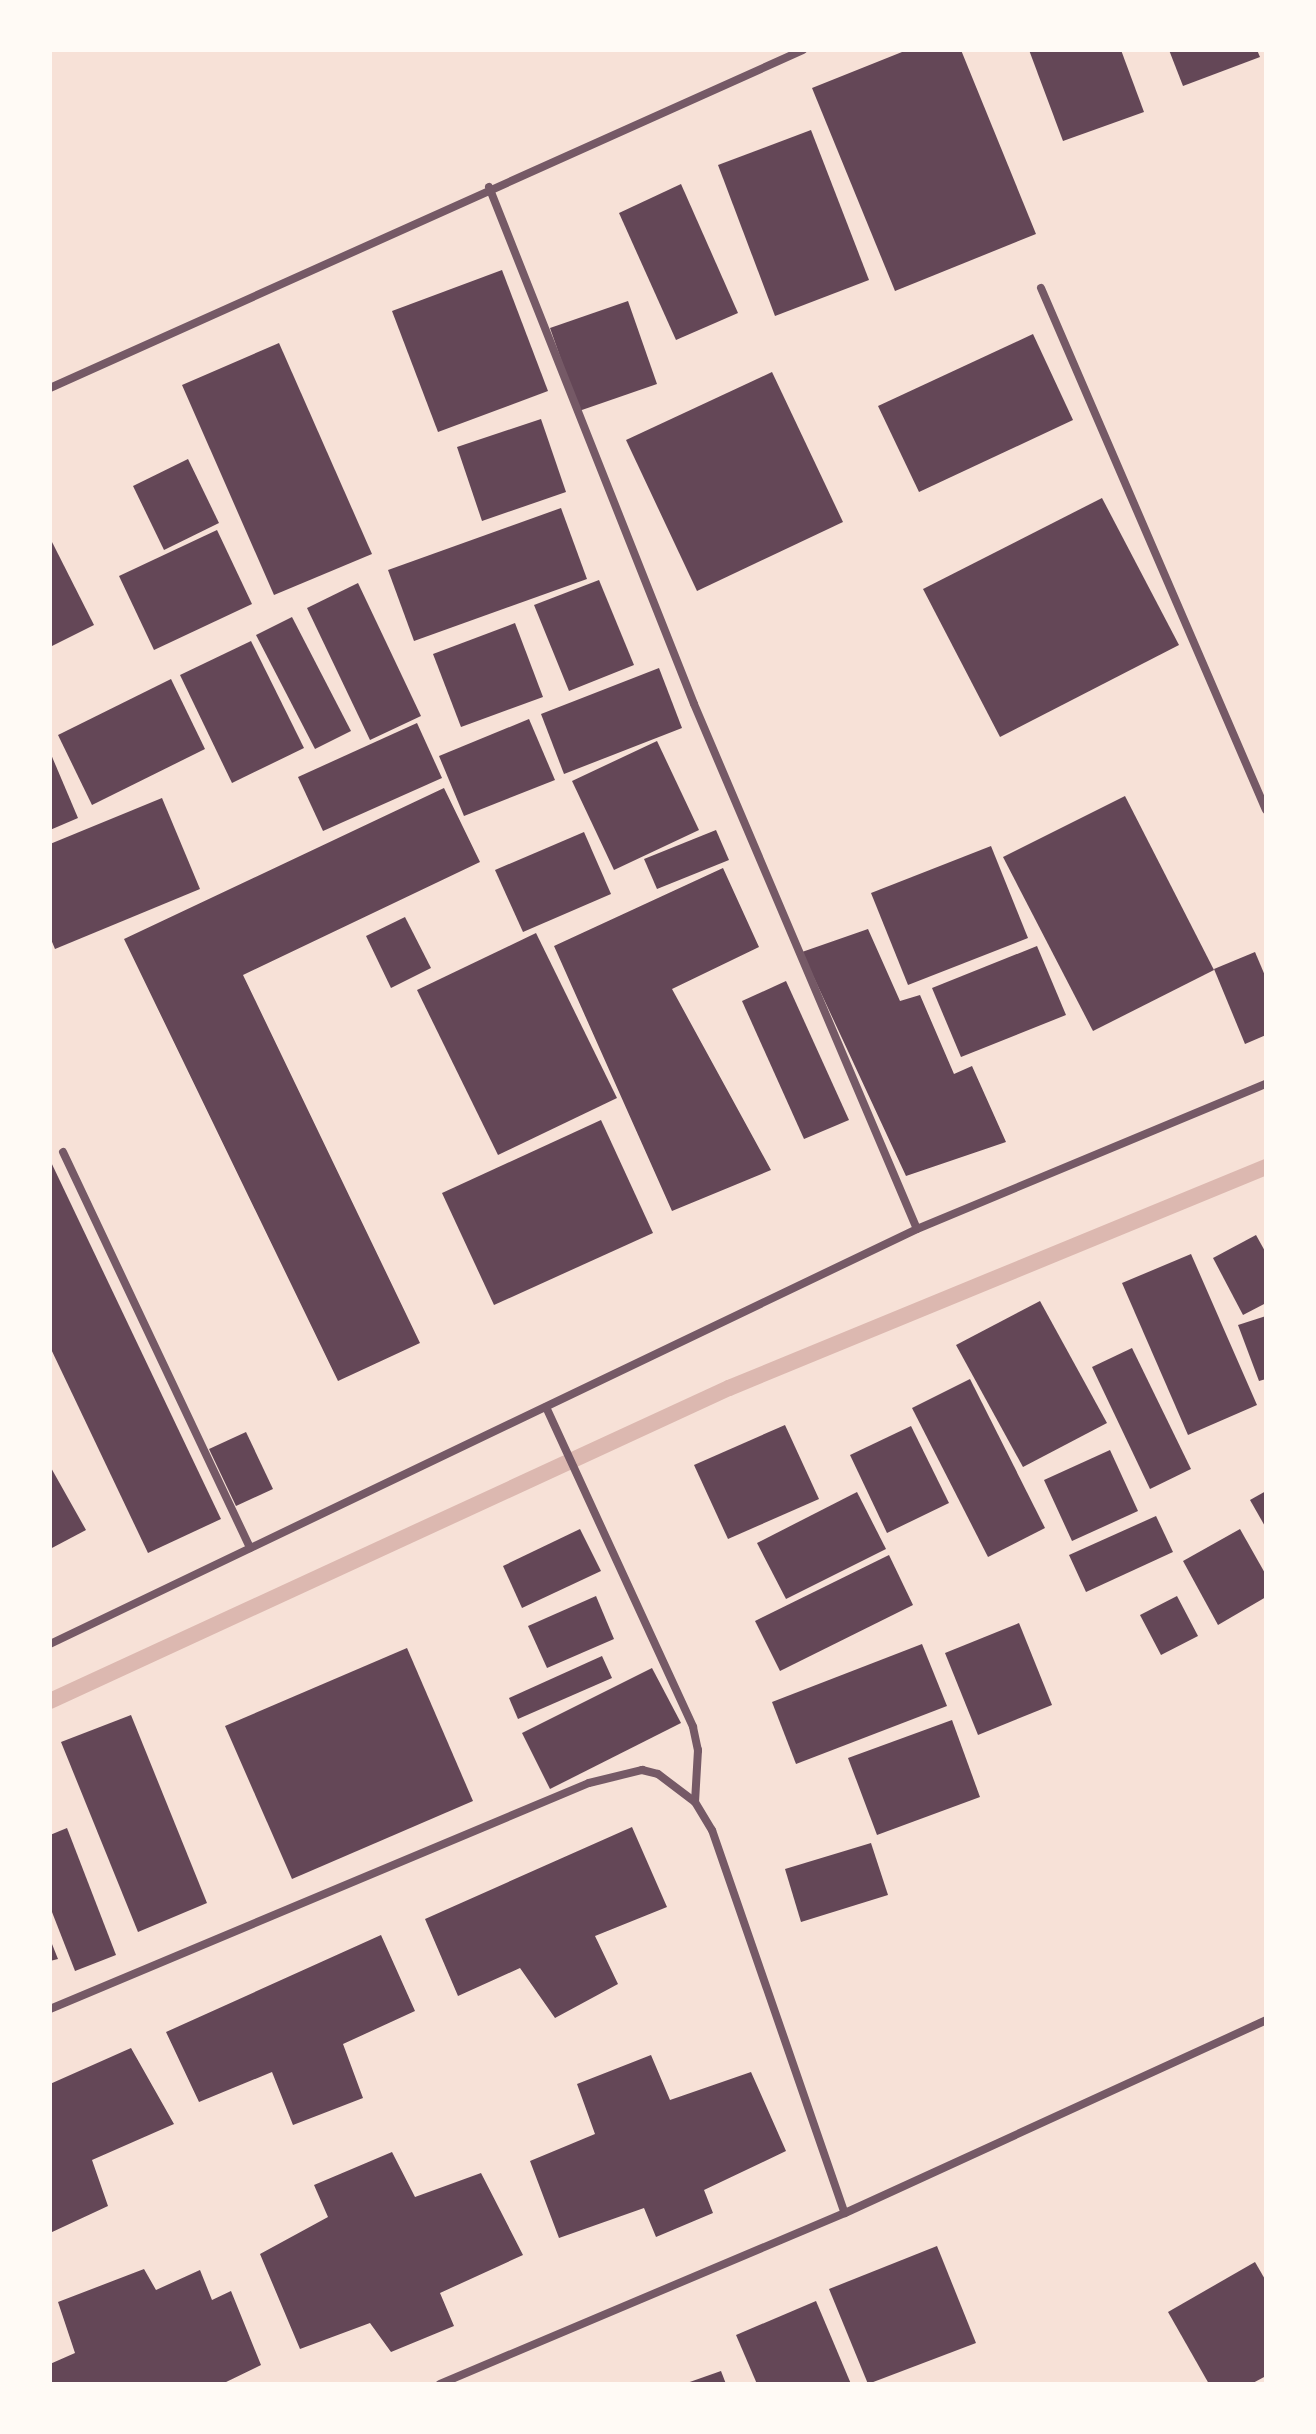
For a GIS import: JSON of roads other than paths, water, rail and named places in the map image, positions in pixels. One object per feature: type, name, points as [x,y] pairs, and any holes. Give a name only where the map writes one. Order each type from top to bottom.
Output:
[{"type":"street","points":[[50,388],[489,187],[803,50]]},
{"type":"street","points":[[489,187],[694,704],[917,1229]]},
{"type":"street","points":[[1041,288],[1266,810]]},
{"type":"street","points":[[50,1644],[917,1229],[1266,1084]]},
{"type":"street","points":[[63,1152],[250,1548]]},
{"type":"street","points":[[546,1407],[693,1727],[698,1750],[695,1802]]},
{"type":"street","points":[[50,2009],[107,1981],[619,1773],[658,1774],[695,1802],[712,1830],[845,2213]]},
{"type":"street","points":[[440,2384],[845,2213],[1266,2020]]},
{"type":"waterway","points":[[50,1701],[729,1388],[1266,1167]]}]
